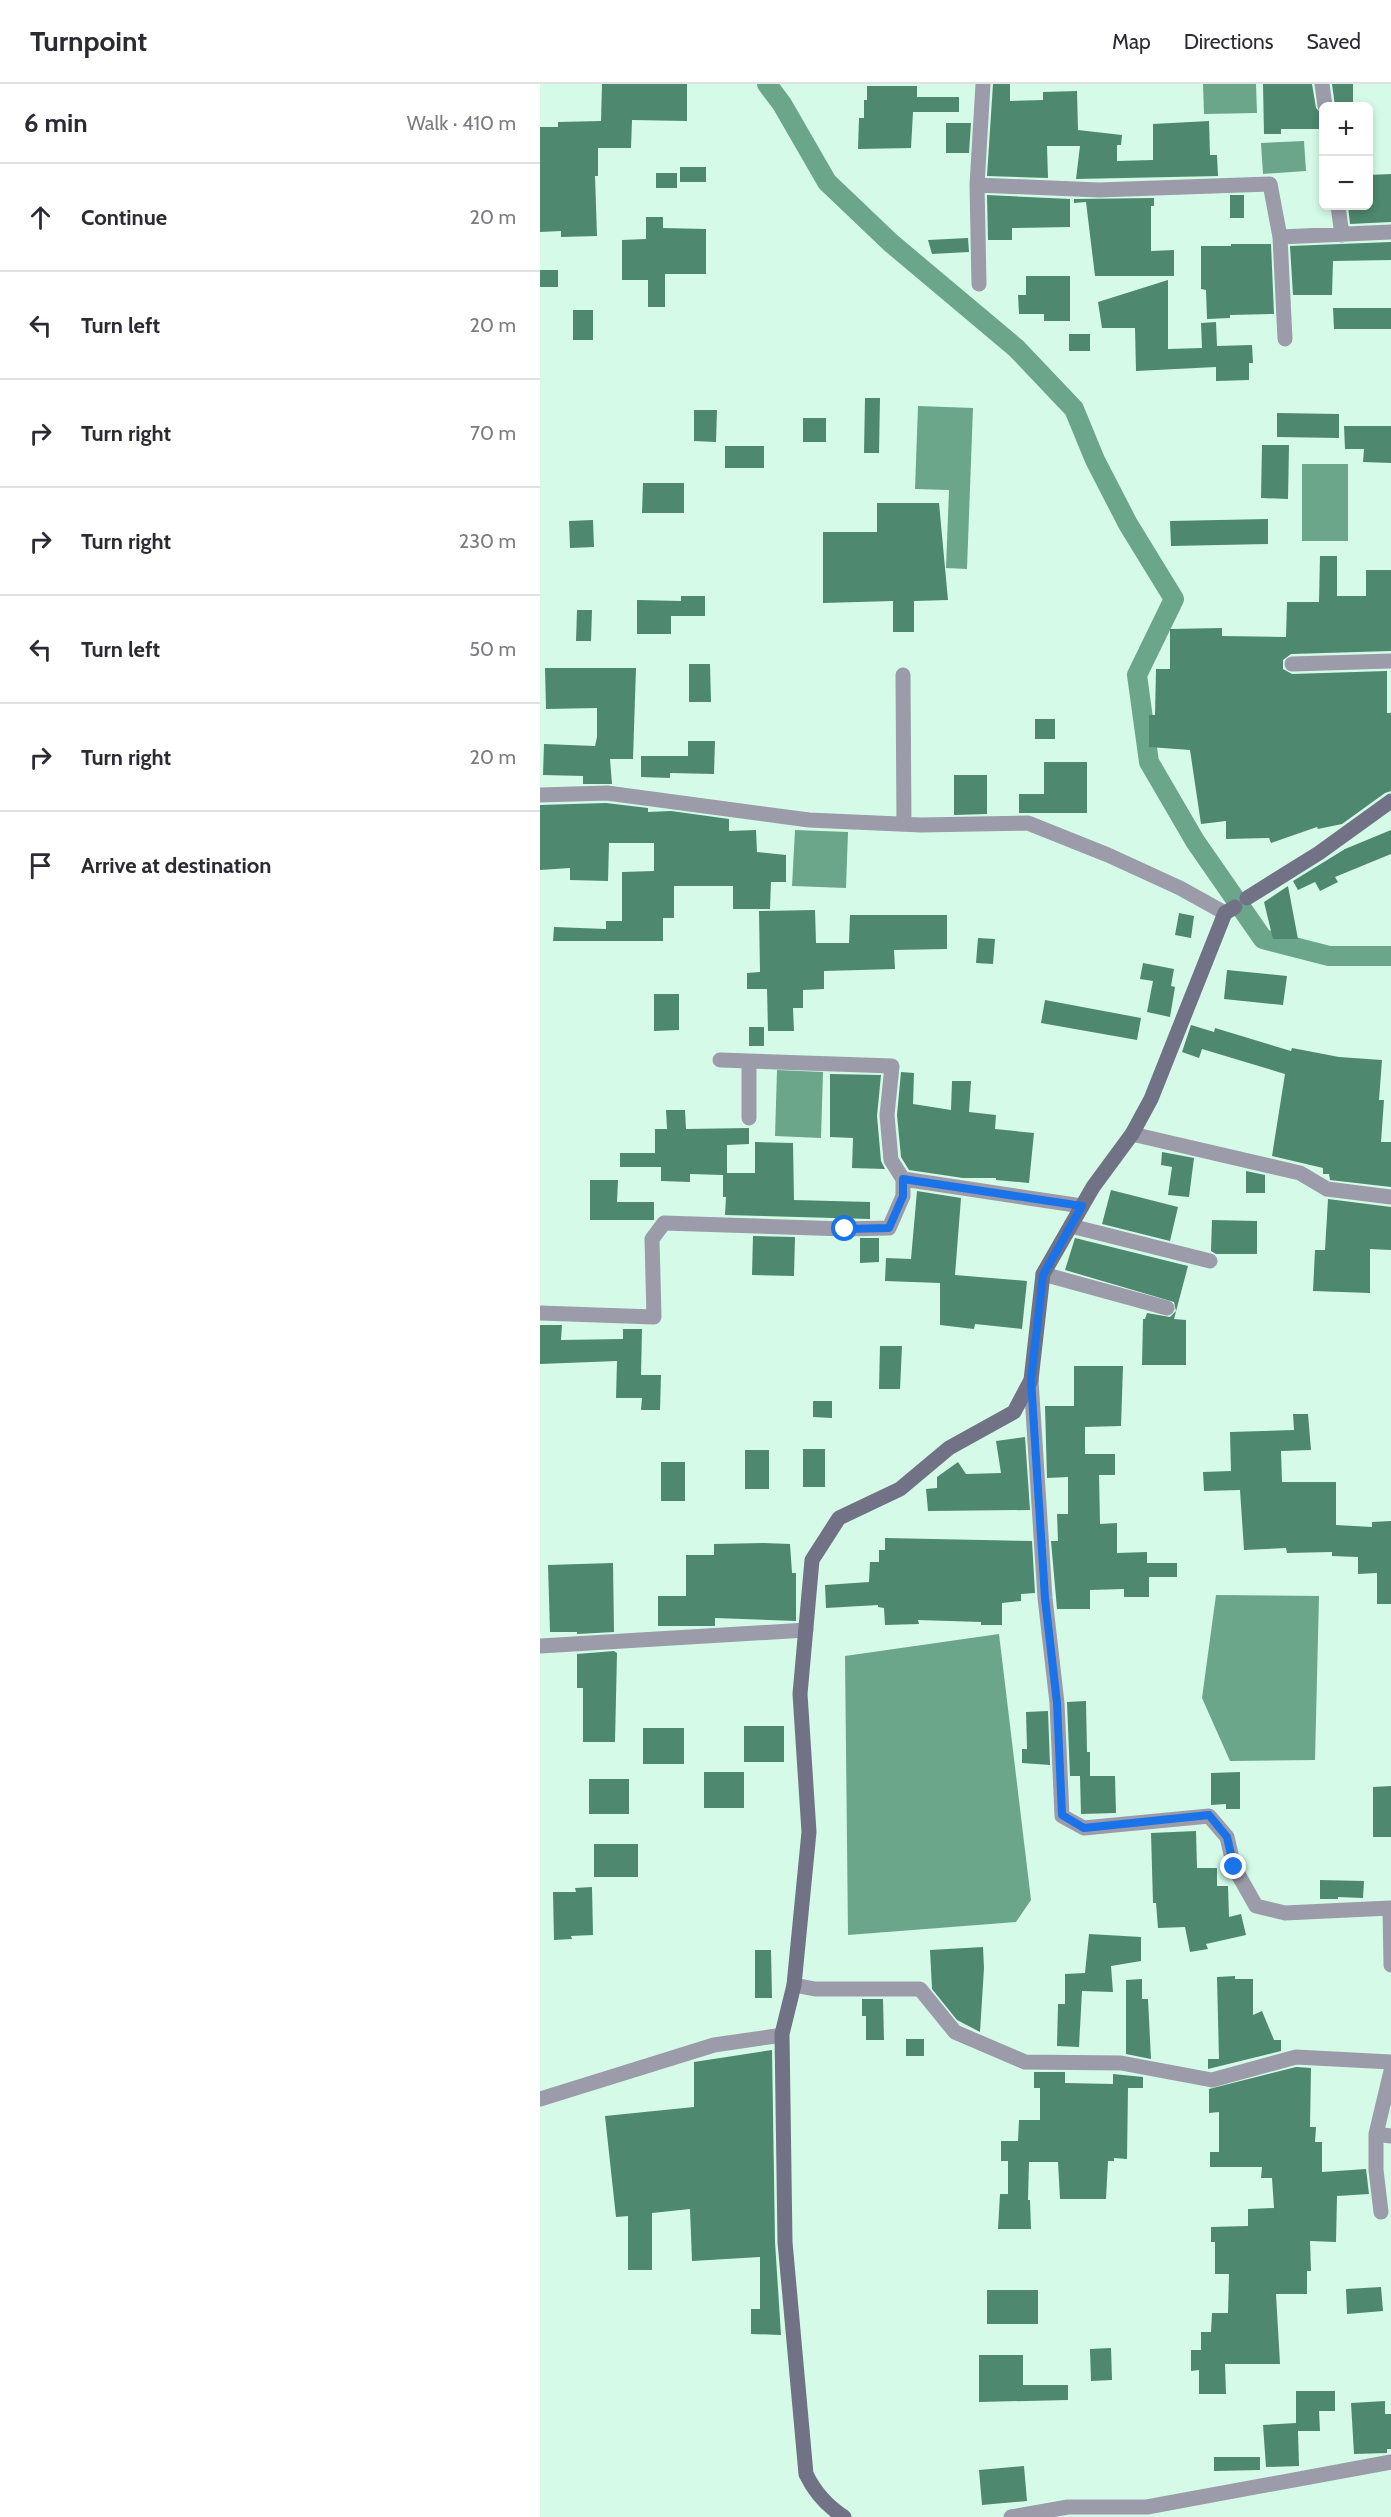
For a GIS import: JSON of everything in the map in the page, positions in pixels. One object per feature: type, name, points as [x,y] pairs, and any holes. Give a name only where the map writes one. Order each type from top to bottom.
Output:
[{"type":"street","points":[[979,284],[977,185],[983,84]]},
{"type":"street","points":[[1322,84],[1324,102]]},
{"type":"street","points":[[977,185],[1099,190],[1270,184],[1280,237],[1285,339]]},
{"type":"street","points":[[1339,210],[1342,235]]},
{"type":"street","points":[[1280,237],[1391,232]]},
{"type":"street","points":[[1292,664],[1390,664]]},
{"type":"street","points":[[903,675],[904,824]]},
{"type":"street","points":[[540,795],[607,793],[809,820],[904,824],[1028,823],[1108,855],[1180,888],[1236,906]]},
{"type":"street","points":[[1391,801],[1319,853],[1236,906],[1151,1099],[1132,1134],[1093,1187],[1043,1275],[1031,1380],[1045,1598],[1057,1703],[1062,1815],[1084,1828],[1209,1815],[1227,1837],[1234,1867],[1256,1906],[1285,1913],[1390,1908],[1391,1965]]},
{"type":"street","points":[[540,1314],[654,1317],[652,1239],[664,1223],[845,1229],[889,1228],[903,1196],[903,1179],[891,1160],[887,1115],[892,1066],[720,1060]]},
{"type":"street","points":[[749,1061],[749,1118]]},
{"type":"street","points":[[1132,1134],[1300,1173],[1327,1189],[1391,1197]]},
{"type":"street","points":[[903,1179],[1082,1206]]},
{"type":"street","points":[[1071,1226],[1210,1261]]},
{"type":"street","points":[[1043,1275],[1167,1308]]},
{"type":"street","points":[[844,2517],[831,2509],[806,2474],[784,2242],[782,2034],[794,1985],[809,1832],[800,1694],[812,1560],[839,1518],[900,1489],[949,1448],[1014,1413],[1031,1380]]},
{"type":"street","points":[[540,1646],[806,1630]]},
{"type":"street","points":[[794,1985],[815,1989],[920,1989],[955,2032],[1025,2062],[1120,2064],[1212,2080],[1296,2057],[1391,2062]]},
{"type":"street","points":[[540,2099],[714,2045],[776,2036]]},
{"type":"street","points":[[1381,2212],[1376,2170],[1384,2135],[1391,2071]]},
{"type":"street","points":[[1011,2517],[1068,2507],[1148,2507],[1391,2462]]},
{"type":"shaded area","points":[[1203,84],[1256,84],[1257,113],[1204,114]]},
{"type":"shaded area","points":[[1304,141],[1306,171],[1263,174],[1261,143]]},
{"type":"shaded area","points":[[918,406],[973,408],[967,569],[946,568],[949,490],[915,489]]},
{"type":"shaded area","points":[[1302,464],[1348,464],[1348,541],[1302,541]]},
{"type":"shaded area","points":[[795,830],[848,832],[846,888],[792,886]]},
{"type":"shaded area","points":[[777,1070],[823,1072],[821,1138],[775,1136]]},
{"type":"shaded area","points":[[1216,1595],[1319,1596],[1315,1760],[1230,1761],[1202,1698]]},
{"type":"shaded area","points":[[999,1634],[1031,1900],[1016,1922],[848,1935],[845,1656]]},
{"type":"building","points":[[602,84],[687,84],[687,121],[632,120],[631,148],[598,148],[598,176],[595,176],[597,236],[561,237],[561,231],[540,232],[540,127],[558,127],[558,122],[601,121]]},
{"type":"building","points":[[993,84],[1010,84],[1010,101],[1043,100],[1043,92],[1077,91],[1078,130],[1122,135],[1121,145],[1117,145],[1117,161],[1153,160],[1153,124],[1209,121],[1210,155],[1217,155],[1218,176],[1076,179],[1080,146],[1047,146],[1048,178],[987,176]]},
{"type":"building","points":[[1263,84],[1312,84],[1316,108],[1319,111],[1319,129],[1281,129],[1281,134],[1264,134]]},
{"type":"building","points":[[1332,84],[1353,84],[1353,102],[1334,102]]},
{"type":"building","points":[[867,86],[917,86],[917,97],[959,97],[959,112],[913,112],[911,148],[858,149],[859,118],[864,118]]},
{"type":"building","points":[[946,123],[971,123],[969,153],[946,153]]},
{"type":"building","points":[[680,167],[706,167],[706,182],[680,182]]},
{"type":"building","points":[[656,173],[677,173],[677,188],[656,188]]},
{"type":"building","points":[[1391,174],[1391,222],[1350,224],[1348,210],[1373,210],[1373,175]]},
{"type":"building","points":[[987,195],[1070,199],[1070,227],[1012,228],[1012,240],[988,240]]},
{"type":"building","points":[[1230,195],[1244,195],[1244,218],[1230,218]]},
{"type":"building","points":[[1154,198],[1154,206],[1151,206],[1151,251],[1174,250],[1174,276],[1095,276],[1086,202],[1074,203],[1074,199]]},
{"type":"building","points":[[646,217],[663,217],[663,228],[706,229],[706,274],[665,274],[665,307],[648,307],[648,280],[622,280],[622,240],[646,239]]},
{"type":"building","points":[[968,238],[969,252],[932,254],[928,240]]},
{"type":"building","points":[[1391,242],[1391,260],[1333,261],[1332,295],[1293,295],[1290,246]]},
{"type":"building","points":[[1231,244],[1271,244],[1274,314],[1230,315],[1230,318],[1207,319],[1206,290],[1201,289],[1201,246],[1231,246]]},
{"type":"building","points":[[540,270],[558,270],[558,287],[540,287]]},
{"type":"building","points":[[1026,276],[1070,276],[1070,321],[1044,321],[1044,314],[1019,314],[1018,295],[1026,295]]},
{"type":"building","points":[[1168,280],[1168,349],[1202,348],[1201,323],[1216,322],[1217,346],[1252,345],[1253,363],[1249,363],[1249,380],[1216,381],[1216,367],[1136,371],[1135,328],[1102,328],[1098,302]]},
{"type":"building","points":[[1333,308],[1391,308],[1391,329],[1334,329]]},
{"type":"building","points":[[573,310],[593,310],[593,340],[573,340]]},
{"type":"building","points":[[1069,334],[1090,334],[1090,351],[1069,351]]},
{"type":"building","points":[[865,398],[880,398],[879,453],[864,453]]},
{"type":"building","points":[[694,410],[717,410],[716,442],[694,441]]},
{"type":"building","points":[[1277,413],[1339,414],[1339,438],[1277,437]]},
{"type":"building","points":[[803,418],[826,418],[826,442],[803,442]]},
{"type":"building","points":[[1344,426],[1391,426],[1391,463],[1363,462],[1364,449],[1345,449]]},
{"type":"building","points":[[1262,445],[1289,445],[1288,499],[1261,498]]},
{"type":"building","points":[[725,446],[764,446],[764,468],[725,468]]},
{"type":"building","points":[[643,483],[684,483],[684,513],[642,513]]},
{"type":"building","points":[[877,503],[939,503],[948,600],[914,601],[914,632],[893,632],[893,601],[823,603],[823,532],[877,532]]},
{"type":"building","points":[[1268,519],[1268,544],[1171,546],[1170,521]]},
{"type":"building","points":[[593,520],[594,547],[570,548],[569,521]]},
{"type":"building","points":[[1320,556],[1337,556],[1337,596],[1366,596],[1366,570],[1391,570],[1391,651],[1291,654],[1283,660],[1283,669],[1292,674],[1387,671],[1387,713],[1391,713],[1391,791],[1342,824],[1318,829],[1317,827],[1271,843],[1269,838],[1226,839],[1226,821],[1201,824],[1190,750],[1149,747],[1149,715],[1155,715],[1156,669],[1170,669],[1170,629],[1222,628],[1222,636],[1286,637],[1287,602],[1319,602]]},
{"type":"building","points":[[681,596],[705,596],[705,616],[671,616],[671,634],[637,634],[637,600],[681,601]]},
{"type":"building","points":[[577,610],[592,610],[591,641],[576,641]]},
{"type":"building","points":[[689,664],[710,664],[711,702],[689,702]]},
{"type":"building","points":[[545,668],[636,668],[633,759],[610,759],[612,784],[583,784],[583,776],[543,775],[544,744],[595,746],[597,737],[597,708],[546,709]]},
{"type":"building","points":[[1035,719],[1055,719],[1055,739],[1035,739]]},
{"type":"building","points":[[688,741],[715,741],[714,774],[670,773],[670,778],[641,777],[641,756],[688,756]]},
{"type":"building","points":[[1044,762],[1087,762],[1087,813],[1019,813],[1019,794],[1044,794]]},
{"type":"building","points":[[954,775],[987,775],[987,814],[954,815]]},
{"type":"building","points":[[606,803],[648,808],[648,812],[671,811],[729,819],[729,831],[756,830],[757,852],[786,855],[786,882],[771,882],[770,909],[733,909],[733,886],[674,886],[674,918],[663,918],[663,941],[553,941],[554,927],[606,929],[606,921],[622,921],[622,872],[654,871],[654,843],[609,843],[608,881],[570,880],[570,868],[540,870],[540,805]]},
{"type":"building","points":[[1391,830],[1391,854],[1335,877],[1338,882],[1320,891],[1315,882],[1298,890],[1293,881],[1345,849]]},
{"type":"building","points":[[1288,886],[1298,939],[1273,939],[1264,902]]},
{"type":"building","points":[[815,910],[816,943],[849,943],[850,915],[947,915],[947,949],[894,950],[895,969],[824,971],[824,989],[803,990],[803,1008],[793,1008],[794,1031],[768,1031],[767,989],[747,989],[747,973],[760,972],[759,911]]},
{"type":"building","points":[[1179,913],[1194,916],[1191,938],[1175,935]]},
{"type":"building","points":[[978,938],[995,939],[993,964],[976,963]]},
{"type":"building","points":[[1143,963],[1174,969],[1171,986],[1175,987],[1170,1017],[1147,1012],[1153,981],[1140,979]]},
{"type":"building","points":[[1227,970],[1287,976],[1283,1005],[1224,999]]},
{"type":"building","points":[[654,994],[679,994],[679,1030],[654,1031]]},
{"type":"building","points":[[1045,1000],[1141,1018],[1137,1040],[1041,1023]]},
{"type":"building","points":[[1191,1025],[1214,1032],[1215,1028],[1291,1051],[1292,1048],[1339,1057],[1382,1060],[1379,1100],[1384,1100],[1381,1142],[1391,1142],[1391,1187],[1330,1180],[1329,1174],[1323,1174],[1323,1168],[1272,1156],[1285,1074],[1202,1049],[1199,1058],[1182,1052]]},
{"type":"building","points":[[749,1027],[764,1027],[764,1046],[749,1046]]},
{"type":"building","points":[[901,1072],[914,1073],[913,1104],[951,1110],[952,1081],[971,1081],[969,1112],[996,1115],[995,1129],[1034,1133],[1029,1183],[996,1180],[996,1178],[963,1178],[909,1170],[901,1157],[897,1115]]},
{"type":"building","points":[[830,1074],[881,1075],[877,1116],[881,1161],[885,1169],[852,1168],[853,1138],[830,1137]]},
{"type":"building","points":[[666,1110],[685,1110],[686,1129],[749,1128],[749,1144],[727,1145],[727,1173],[755,1173],[755,1142],[793,1143],[794,1200],[870,1202],[870,1219],[725,1215],[726,1197],[723,1197],[723,1175],[690,1174],[690,1182],[661,1181],[661,1167],[620,1167],[620,1153],[655,1153],[655,1129],[667,1129]]},
{"type":"building","points":[[1162,1152],[1194,1158],[1189,1197],[1168,1195],[1172,1167],[1161,1165]]},
{"type":"building","points":[[1246,1171],[1265,1175],[1265,1193],[1246,1193]]},
{"type":"building","points":[[590,1180],[618,1180],[617,1202],[654,1202],[654,1220],[590,1220]]},
{"type":"building","points":[[1111,1190],[1178,1207],[1170,1241],[1102,1224]]},
{"type":"building","points":[[917,1191],[961,1198],[955,1275],[1027,1281],[1022,1329],[975,1324],[974,1329],[940,1325],[940,1283],[885,1281],[886,1258],[911,1259]]},
{"type":"building","points":[[1328,1199],[1391,1207],[1391,1250],[1370,1249],[1370,1293],[1313,1291],[1315,1250],[1325,1250]]},
{"type":"building","points":[[1212,1220],[1257,1221],[1257,1254],[1216,1254],[1211,1251]]},
{"type":"building","points":[[753,1236],[795,1237],[794,1276],[752,1275]]},
{"type":"building","points":[[860,1238],[879,1238],[879,1262],[860,1263]]},
{"type":"building","points":[[1075,1238],[1188,1266],[1174,1319],[1186,1320],[1186,1365],[1142,1365],[1143,1319],[1147,1313],[1170,1317],[1176,1311],[1174,1302],[1065,1270]]},
{"type":"building","points":[[540,1325],[562,1325],[561,1340],[623,1339],[623,1329],[642,1329],[641,1375],[661,1375],[660,1410],[641,1410],[642,1398],[616,1398],[617,1361],[540,1364]]},
{"type":"building","points":[[880,1346],[902,1346],[900,1389],[879,1389]]},
{"type":"building","points":[[1074,1366],[1123,1366],[1121,1426],[1085,1427],[1085,1454],[1115,1454],[1115,1475],[1099,1475],[1100,1524],[1117,1523],[1117,1553],[1147,1552],[1147,1563],[1177,1563],[1177,1577],[1149,1577],[1149,1597],[1124,1597],[1124,1589],[1090,1590],[1090,1609],[1057,1609],[1051,1541],[1058,1541],[1057,1514],[1068,1514],[1068,1477],[1047,1478],[1045,1406],[1074,1406]]},
{"type":"building","points":[[813,1401],[832,1401],[832,1418],[813,1417]]},
{"type":"building","points":[[1293,1414],[1308,1414],[1311,1450],[1281,1451],[1282,1482],[1336,1482],[1336,1525],[1372,1527],[1372,1522],[1391,1521],[1391,1604],[1377,1604],[1377,1573],[1358,1574],[1358,1557],[1332,1556],[1332,1552],[1287,1553],[1286,1548],[1244,1550],[1240,1490],[1204,1491],[1203,1472],[1231,1471],[1230,1432],[1294,1430]]},
{"type":"building","points":[[1025,1437],[1030,1510],[928,1511],[926,1489],[937,1488],[937,1477],[958,1462],[966,1474],[1001,1473],[996,1441]]},
{"type":"building","points":[[803,1449],[825,1449],[825,1487],[803,1487]]},
{"type":"building","points":[[745,1450],[769,1450],[769,1489],[745,1489]]},
{"type":"building","points":[[661,1462],[685,1462],[685,1501],[661,1501]]},
{"type":"building","points":[[885,1538],[1032,1541],[1035,1593],[1021,1594],[1021,1601],[1002,1603],[1002,1625],[918,1620],[919,1624],[885,1625],[884,1608],[878,1605],[826,1608],[825,1585],[869,1582],[870,1562],[879,1562],[879,1550],[885,1550]]},
{"type":"building","points":[[714,1544],[790,1544],[792,1573],[796,1573],[796,1621],[715,1618],[715,1626],[658,1626],[658,1596],[686,1596],[686,1555],[714,1555]]},
{"type":"building","points":[[613,1563],[614,1632],[577,1634],[577,1632],[550,1632],[548,1565]]},
{"type":"building","points":[[614,1651],[617,1653],[615,1742],[583,1742],[583,1688],[577,1688],[577,1654]]},
{"type":"building","points":[[1086,1701],[1090,1776],[1070,1776],[1067,1702]]},
{"type":"building","points":[[1048,1711],[1050,1765],[1022,1763],[1022,1749],[1027,1749],[1026,1712]]},
{"type":"building","points":[[744,1726],[784,1726],[784,1762],[744,1762]]},
{"type":"building","points":[[643,1728],[684,1728],[684,1764],[643,1764]]},
{"type":"building","points":[[704,1772],[744,1772],[744,1808],[704,1808]]},
{"type":"building","points":[[1240,1772],[1240,1809],[1226,1809],[1226,1804],[1211,1805],[1211,1773]]},
{"type":"building","points":[[1080,1776],[1115,1776],[1116,1813],[1081,1814]]},
{"type":"building","points":[[589,1779],[629,1779],[629,1814],[589,1814]]},
{"type":"building","points":[[1391,1786],[1391,1837],[1373,1837],[1373,1787]]},
{"type":"building","points":[[1196,1831],[1197,1868],[1217,1868],[1217,1886],[1228,1886],[1229,1917],[1241,1914],[1246,1935],[1206,1944],[1208,1949],[1190,1952],[1185,1927],[1158,1928],[1156,1903],[1153,1903],[1151,1833]]},
{"type":"building","points":[[594,1844],[638,1844],[638,1877],[594,1877]]},
{"type":"building","points":[[1320,1880],[1364,1881],[1363,1898],[1320,1899]]},
{"type":"building","points":[[592,1887],[593,1935],[571,1936],[572,1939],[554,1940],[553,1892],[576,1892],[575,1888]]},
{"type":"building","points":[[1089,1934],[1141,1937],[1141,1961],[1111,1966],[1113,1992],[1082,1991],[1079,2047],[1057,2046],[1058,2004],[1065,2004],[1065,1974],[1085,1973]]},
{"type":"building","points":[[983,1947],[980,2032],[957,2020],[932,1989],[930,1950]]},
{"type":"building","points":[[755,1950],[771,1950],[772,1998],[755,1998]]},
{"type":"building","points":[[1235,1976],[1235,1979],[1253,1979],[1253,2015],[1262,2011],[1274,2040],[1281,2040],[1281,2051],[1208,2069],[1208,2059],[1219,2059],[1217,1977]]},
{"type":"building","points":[[1142,1979],[1142,1999],[1148,1999],[1151,2059],[1126,2054],[1126,1980]]},
{"type":"building","points":[[862,1999],[883,1999],[884,2040],[866,2040],[866,2016],[862,2016]]},
{"type":"building","points":[[906,2039],[924,2039],[924,2056],[906,2056]]},
{"type":"building","points":[[772,2050],[775,2242],[781,2335],[751,2334],[751,2309],[760,2309],[760,2257],[692,2261],[690,2209],[652,2213],[652,2270],[628,2270],[628,2216],[616,2217],[605,2116],[694,2107],[694,2062]]},
{"type":"building","points":[[1296,2067],[1311,2068],[1310,2127],[1316,2127],[1315,2142],[1322,2142],[1322,2172],[1366,2169],[1369,2194],[1337,2196],[1336,2242],[1310,2241],[1311,2271],[1307,2271],[1307,2294],[1276,2294],[1280,2364],[1225,2364],[1226,2394],[1199,2394],[1199,2370],[1191,2371],[1191,2350],[1201,2350],[1201,2332],[1211,2332],[1212,2313],[1228,2313],[1229,2274],[1215,2274],[1215,2242],[1211,2242],[1211,2227],[1248,2226],[1248,2209],[1274,2208],[1272,2178],[1261,2178],[1262,2167],[1210,2167],[1210,2152],[1219,2152],[1219,2112],[1209,2113],[1209,2089]]},
{"type":"building","points":[[1034,2072],[1065,2072],[1065,2083],[1113,2084],[1113,2074],[1143,2077],[1143,2088],[1128,2088],[1127,2159],[1114,2158],[1114,2161],[1108,2161],[1106,2199],[1060,2199],[1058,2162],[1029,2162],[1028,2200],[1030,2200],[1031,2229],[998,2229],[1000,2194],[1008,2194],[1008,2161],[1001,2161],[1001,2141],[1018,2141],[1019,2120],[1040,2120],[1040,2088],[1034,2088]]},
{"type":"building","points":[[1381,2287],[1383,2311],[1347,2314],[1346,2289]]},
{"type":"building","points":[[987,2290],[1038,2290],[1038,2324],[987,2324]]},
{"type":"building","points":[[1111,2348],[1112,2380],[1091,2381],[1090,2349]]},
{"type":"building","points":[[979,2355],[1023,2355],[1023,2385],[1068,2385],[1068,2400],[979,2402]]},
{"type":"building","points":[[1296,2391],[1335,2391],[1335,2411],[1319,2411],[1320,2431],[1298,2431],[1299,2466],[1266,2467],[1263,2425],[1296,2423]]},
{"type":"building","points":[[1385,2401],[1385,2414],[1391,2414],[1391,2449],[1387,2449],[1387,2453],[1354,2454],[1351,2403]]},
{"type":"building","points":[[1214,2457],[1260,2457],[1260,2470],[1214,2471]]},
{"type":"building","points":[[1024,2466],[1027,2501],[982,2505],[979,2470]]},
{"type":"waterway","points":[[767,84],[782,104],[827,182],[891,243],[1016,348],[1074,409],[1095,460],[1128,524],[1174,599],[1137,675],[1149,762],[1195,841],[1263,939],[1329,956],[1391,956]]},
{"type":"route","points":[[845,1229],[889,1228],[903,1196],[903,1179],[1082,1206],[1043,1275],[1031,1380],[1045,1598],[1057,1703],[1062,1815],[1084,1828],[1209,1815],[1227,1837],[1234,1867]]}]
